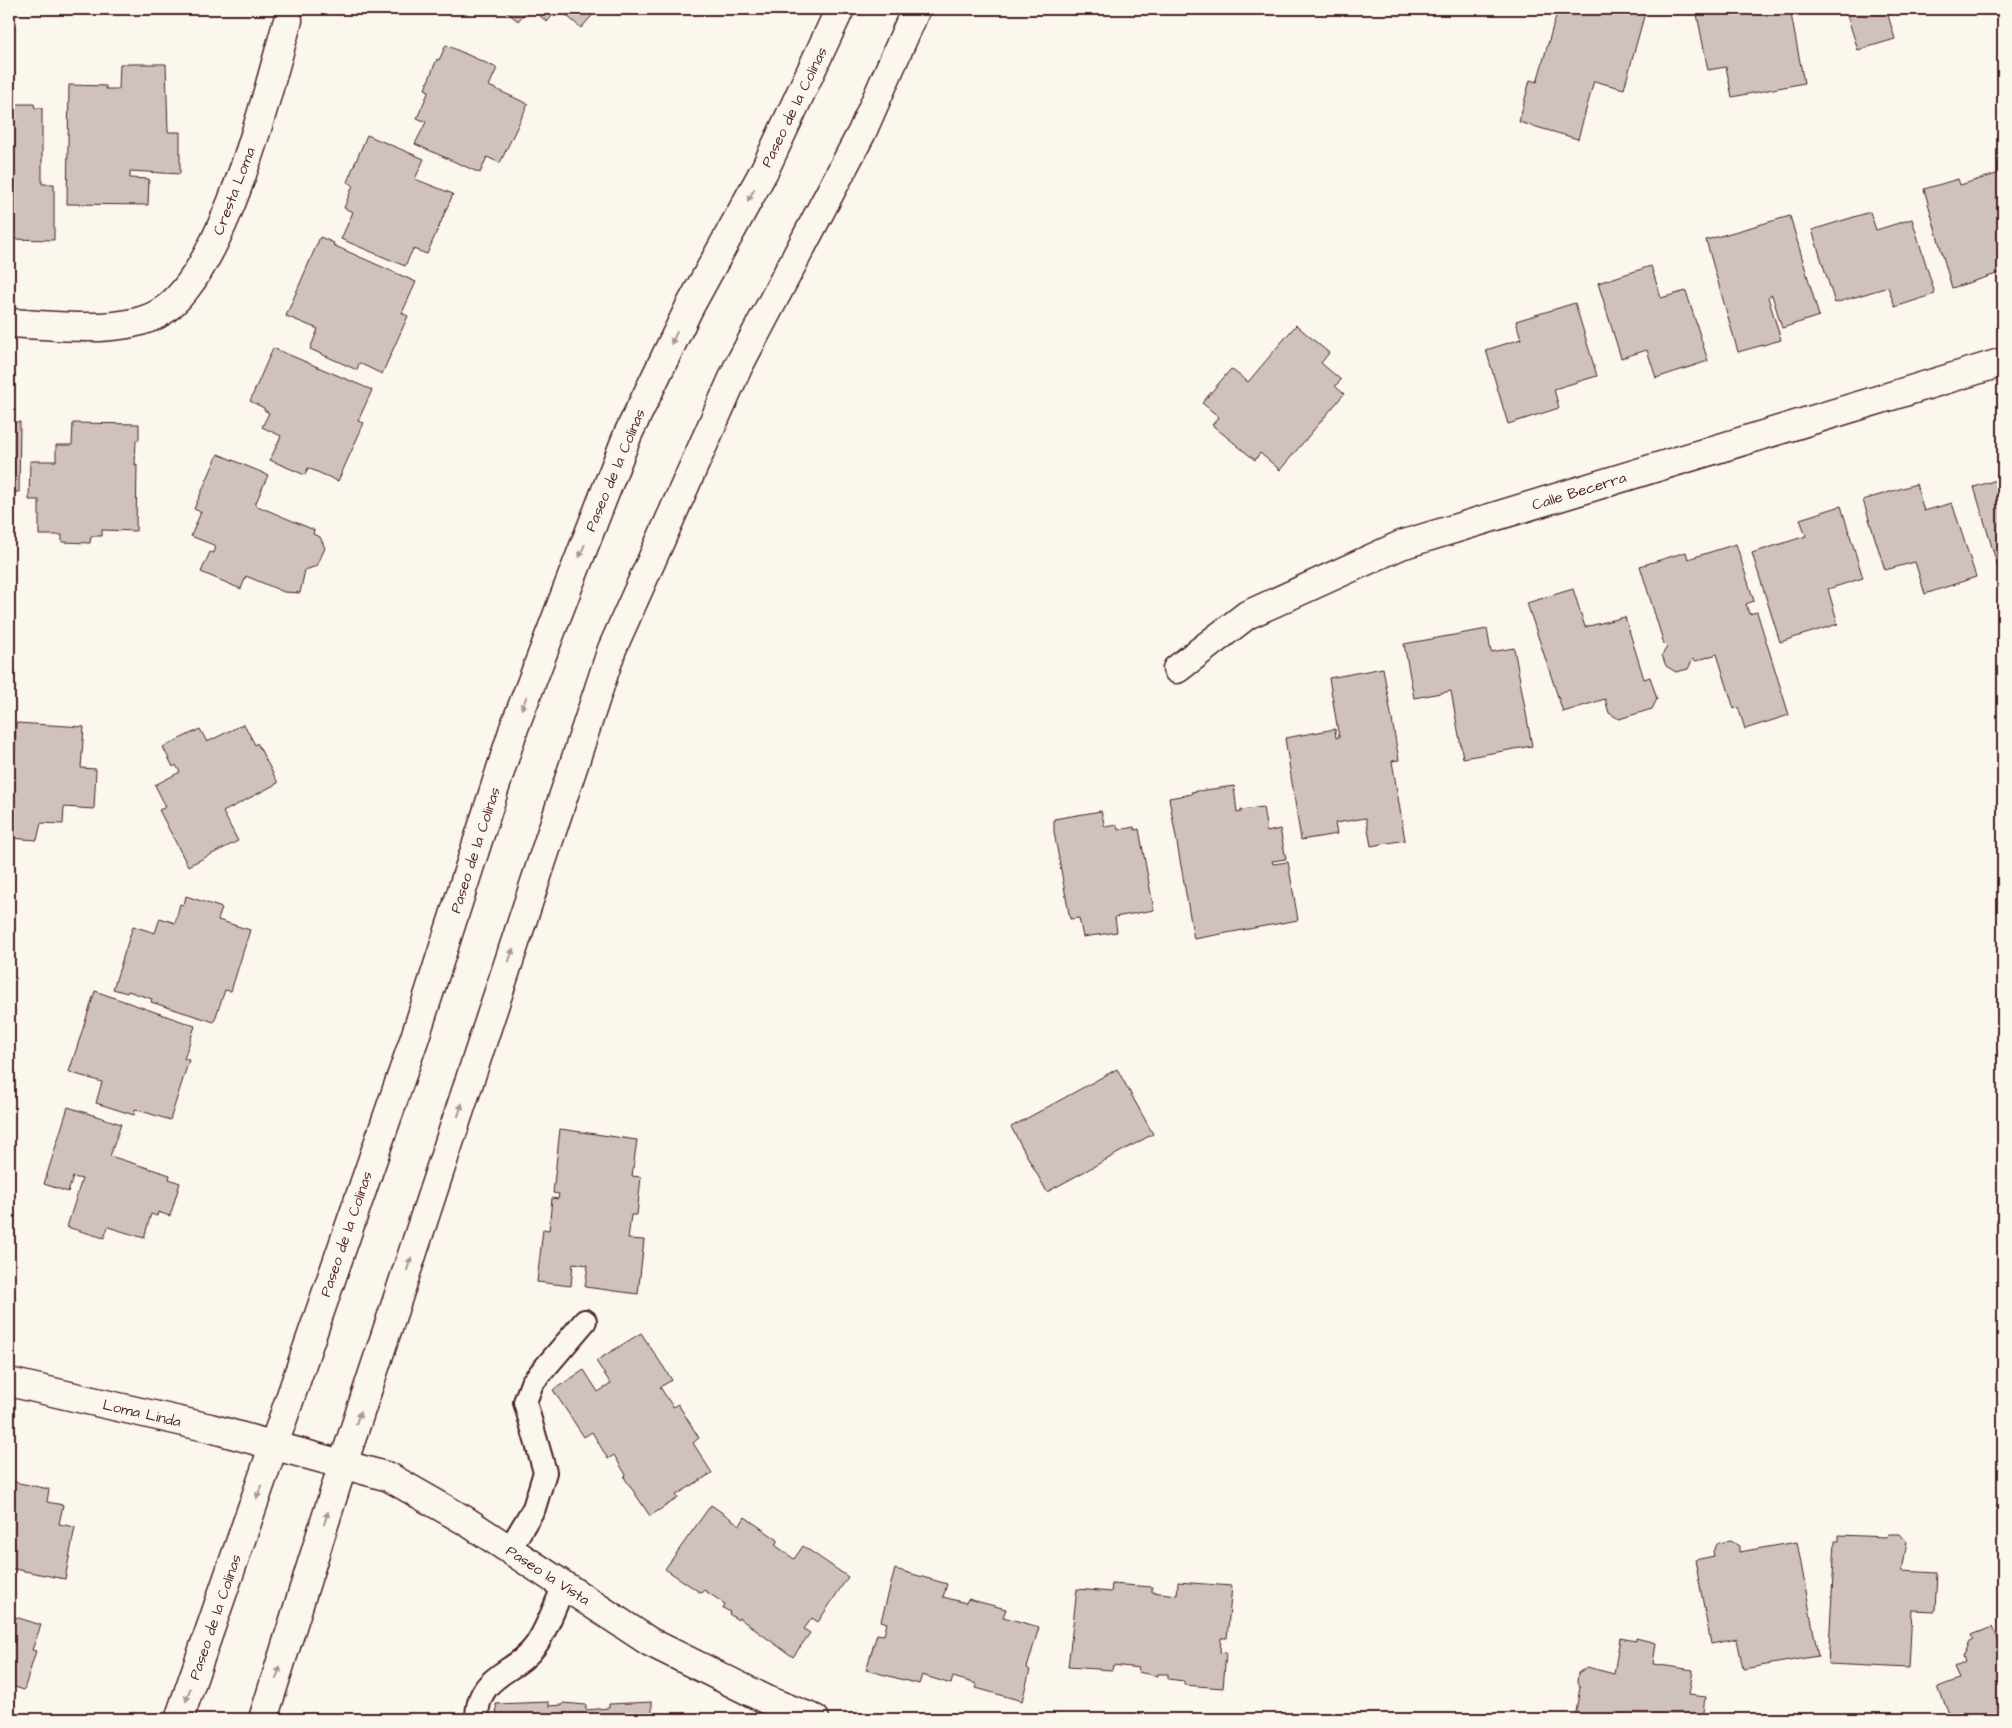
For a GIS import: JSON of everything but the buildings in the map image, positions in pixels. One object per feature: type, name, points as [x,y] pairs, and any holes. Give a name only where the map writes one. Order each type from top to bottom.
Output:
[{"type":"main road","name":"Paseo de la Colinas","points":[[179,1719],[275,1446],[362,1185],[415,1037],[514,728],[574,572],[628,434],[689,308],[765,169],[840,9]]},
{"type":"main road","points":[[263,1719],[343,1464],[612,650],[738,367],[862,132],[916,9]]},
{"type":"main road","name":"Cresta Loma","points":[[9,323],[81,326],[128,325],[159,314],[185,290],[221,231],[256,134],[288,20]]},
{"type":"main road","name":"Calle Becerra","points":[[1177,669],[1247,616],[1401,545],[2003,362]]},
{"type":"main road","name":"Loma Linda","points":[[9,1382],[210,1428],[275,1446]]},
{"type":"main road","name":"Paseo la Vista","points":[[275,1446],[389,1477],[466,1521],[650,1642],[769,1701],[815,1719]]},
{"type":"lane","points":[[509,1550],[534,1508],[544,1472],[525,1402],[532,1383],[585,1321]]},
{"type":"lane","points":[[478,1719],[477,1710],[483,1691],[497,1675],[520,1662],[536,1645],[564,1586]]}]
